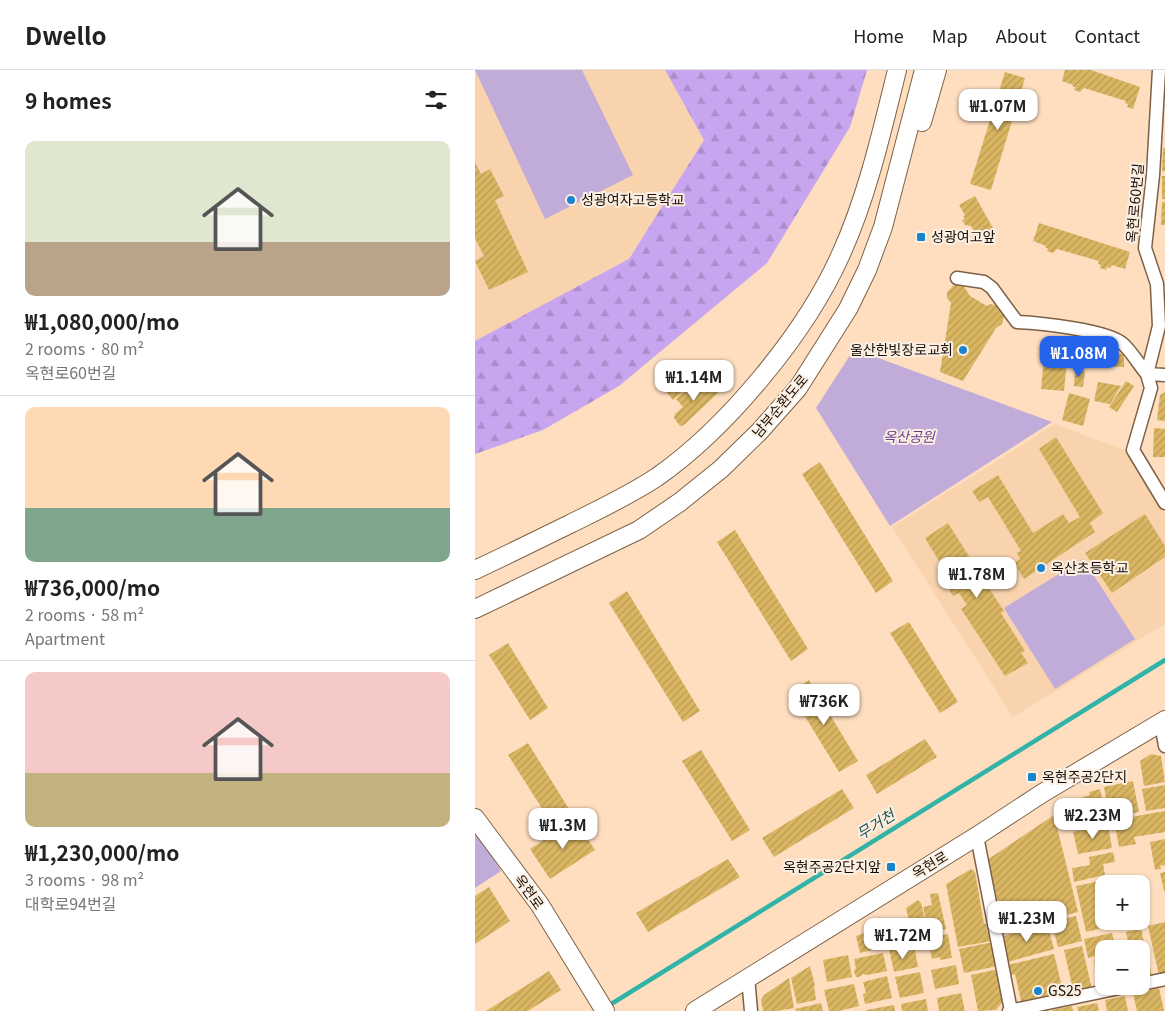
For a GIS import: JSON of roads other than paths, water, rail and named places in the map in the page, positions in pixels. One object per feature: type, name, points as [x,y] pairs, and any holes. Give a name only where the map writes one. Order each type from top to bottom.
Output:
[{"type":"main road","points":[[841,256],[865,170],[887,70]]},
{"type":"main road","points":[[475,570],[616,501],[657,476],[696,445],[731,412],[772,364],[795,333],[841,256],[856,216],[897,70]]},
{"type":"main road","name":"남부순환도로","points":[[475,609],[639,530],[680,502],[721,469],[759,432],[798,388],[848,309],[867,270],[883,227],[924,70]]},
{"type":"main road","points":[[867,270],[901,192],[937,70]]},
{"type":"main road","name":"옥현로","points":[[695,1011],[977,836],[1041,794],[1163,721]]},
{"type":"main road","name":"옥현로","points":[[475,818],[540,905],[605,1011]]},
{"type":"street","name":"옥현로60번길","points":[[1159,70],[1160,138],[1153,175],[1145,248],[1157,284],[1159,326],[1147,374],[1151,388],[1133,450],[1165,504]]},
{"type":"street","points":[[957,278],[984,282],[992,288],[1017,322],[1052,325],[1106,335],[1122,343],[1147,374],[1165,375]]},
{"type":"street","points":[[1163,721],[1165,746]]},
{"type":"street","points":[[977,836],[1010,1011],[1095,993]]},
{"type":"street","points":[[748,977],[751,1011]]},
{"type":"street","points":[[1150,982],[1165,979]]},
{"type":"waterway","name":"무거천","points":[[608,1006],[1165,660]]},
{"type":"place","name":"성광여자고등학교","points":[[571,200]]},
{"type":"place","name":"성광여고앞","points":[[921,237]]},
{"type":"place","name":"울산한빛장로교회","points":[[963,350]]},
{"type":"place","name":"옥산초등학교","points":[[1041,568]]},
{"type":"place","name":"옥현주공2단지","points":[[1032,777]]},
{"type":"place","name":"옥현주공2단지앞","points":[[891,867]]},
{"type":"place","name":"GS25","points":[[1038,991]]},
{"type":"park label","name":"옥산공원","points":[[909,437]]}]
